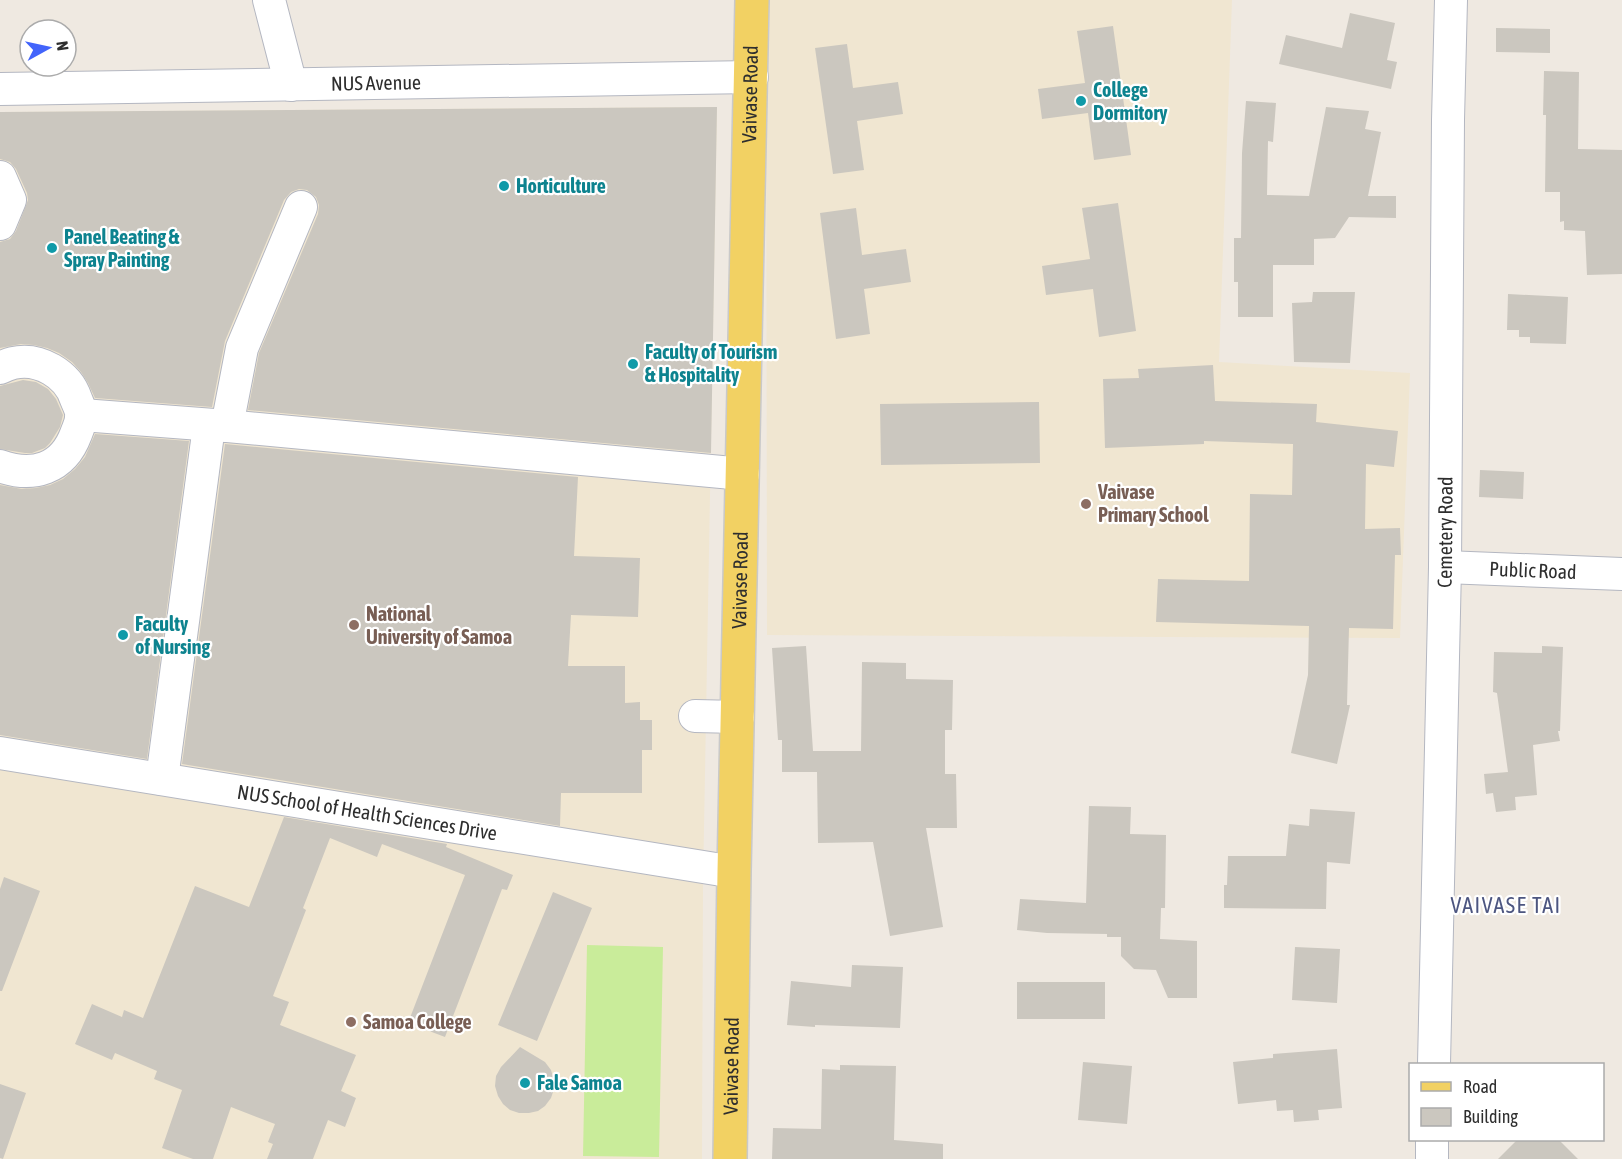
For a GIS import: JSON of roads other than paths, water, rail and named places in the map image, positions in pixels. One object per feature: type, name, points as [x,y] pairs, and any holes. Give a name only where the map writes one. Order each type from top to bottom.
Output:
[{"type":"main road","name":"Vaivase Road","points":[[730,1159],[752,0]]},
{"type":"street","points":[[269,0],[291,85]]},
{"type":"street","name":"Cemetery Road","points":[[1434,1063],[1445,567],[1451,0]]},
{"type":"street","name":"NUS Avenue","points":[[0,89],[752,77]]},
{"type":"street","points":[[0,177],[10,200],[0,224]]},
{"type":"street","points":[[162,780],[218,426],[242,348],[301,207]]},
{"type":"street","points":[[0,368],[14,362],[33,362],[51,368],[66,380],[75,394],[82,415],[72,444],[62,458],[47,467],[31,472],[14,471],[0,465]]},
{"type":"street","points":[[82,415],[743,474]]},
{"type":"street","name":"Public Road","points":[[1445,567],[1622,574]]},
{"type":"street","points":[[695,717],[738,717]]},
{"type":"street","name":"NUS School of Health Sciences Drive","points":[[0,753],[734,872]]},
{"type":"street","points":[[1432,1141],[1432,1159]]},
{"type":"place","name":"College Dormitory","points":[[1081,101]]},
{"type":"place","name":"Horticulture","points":[[504,186]]},
{"type":"place","name":"Panel Beating & Spray Painting","points":[[52,248]]},
{"type":"place","name":"Faculty of Tourism & Hospitality","points":[[633,364]]},
{"type":"place","name":"Vaivase Primary School","points":[[1086,504]]},
{"type":"place","name":"National University of Samoa","points":[[354,625]]},
{"type":"place","name":"Faculty of Nursing","points":[[123,635]]},
{"type":"place","name":"Samoa College","points":[[351,1022]]},
{"type":"place","name":"Fale Samoa","points":[[525,1083]]},
{"type":"district","name":"VAIVASE TAI","points":[[1506,905]]}]
